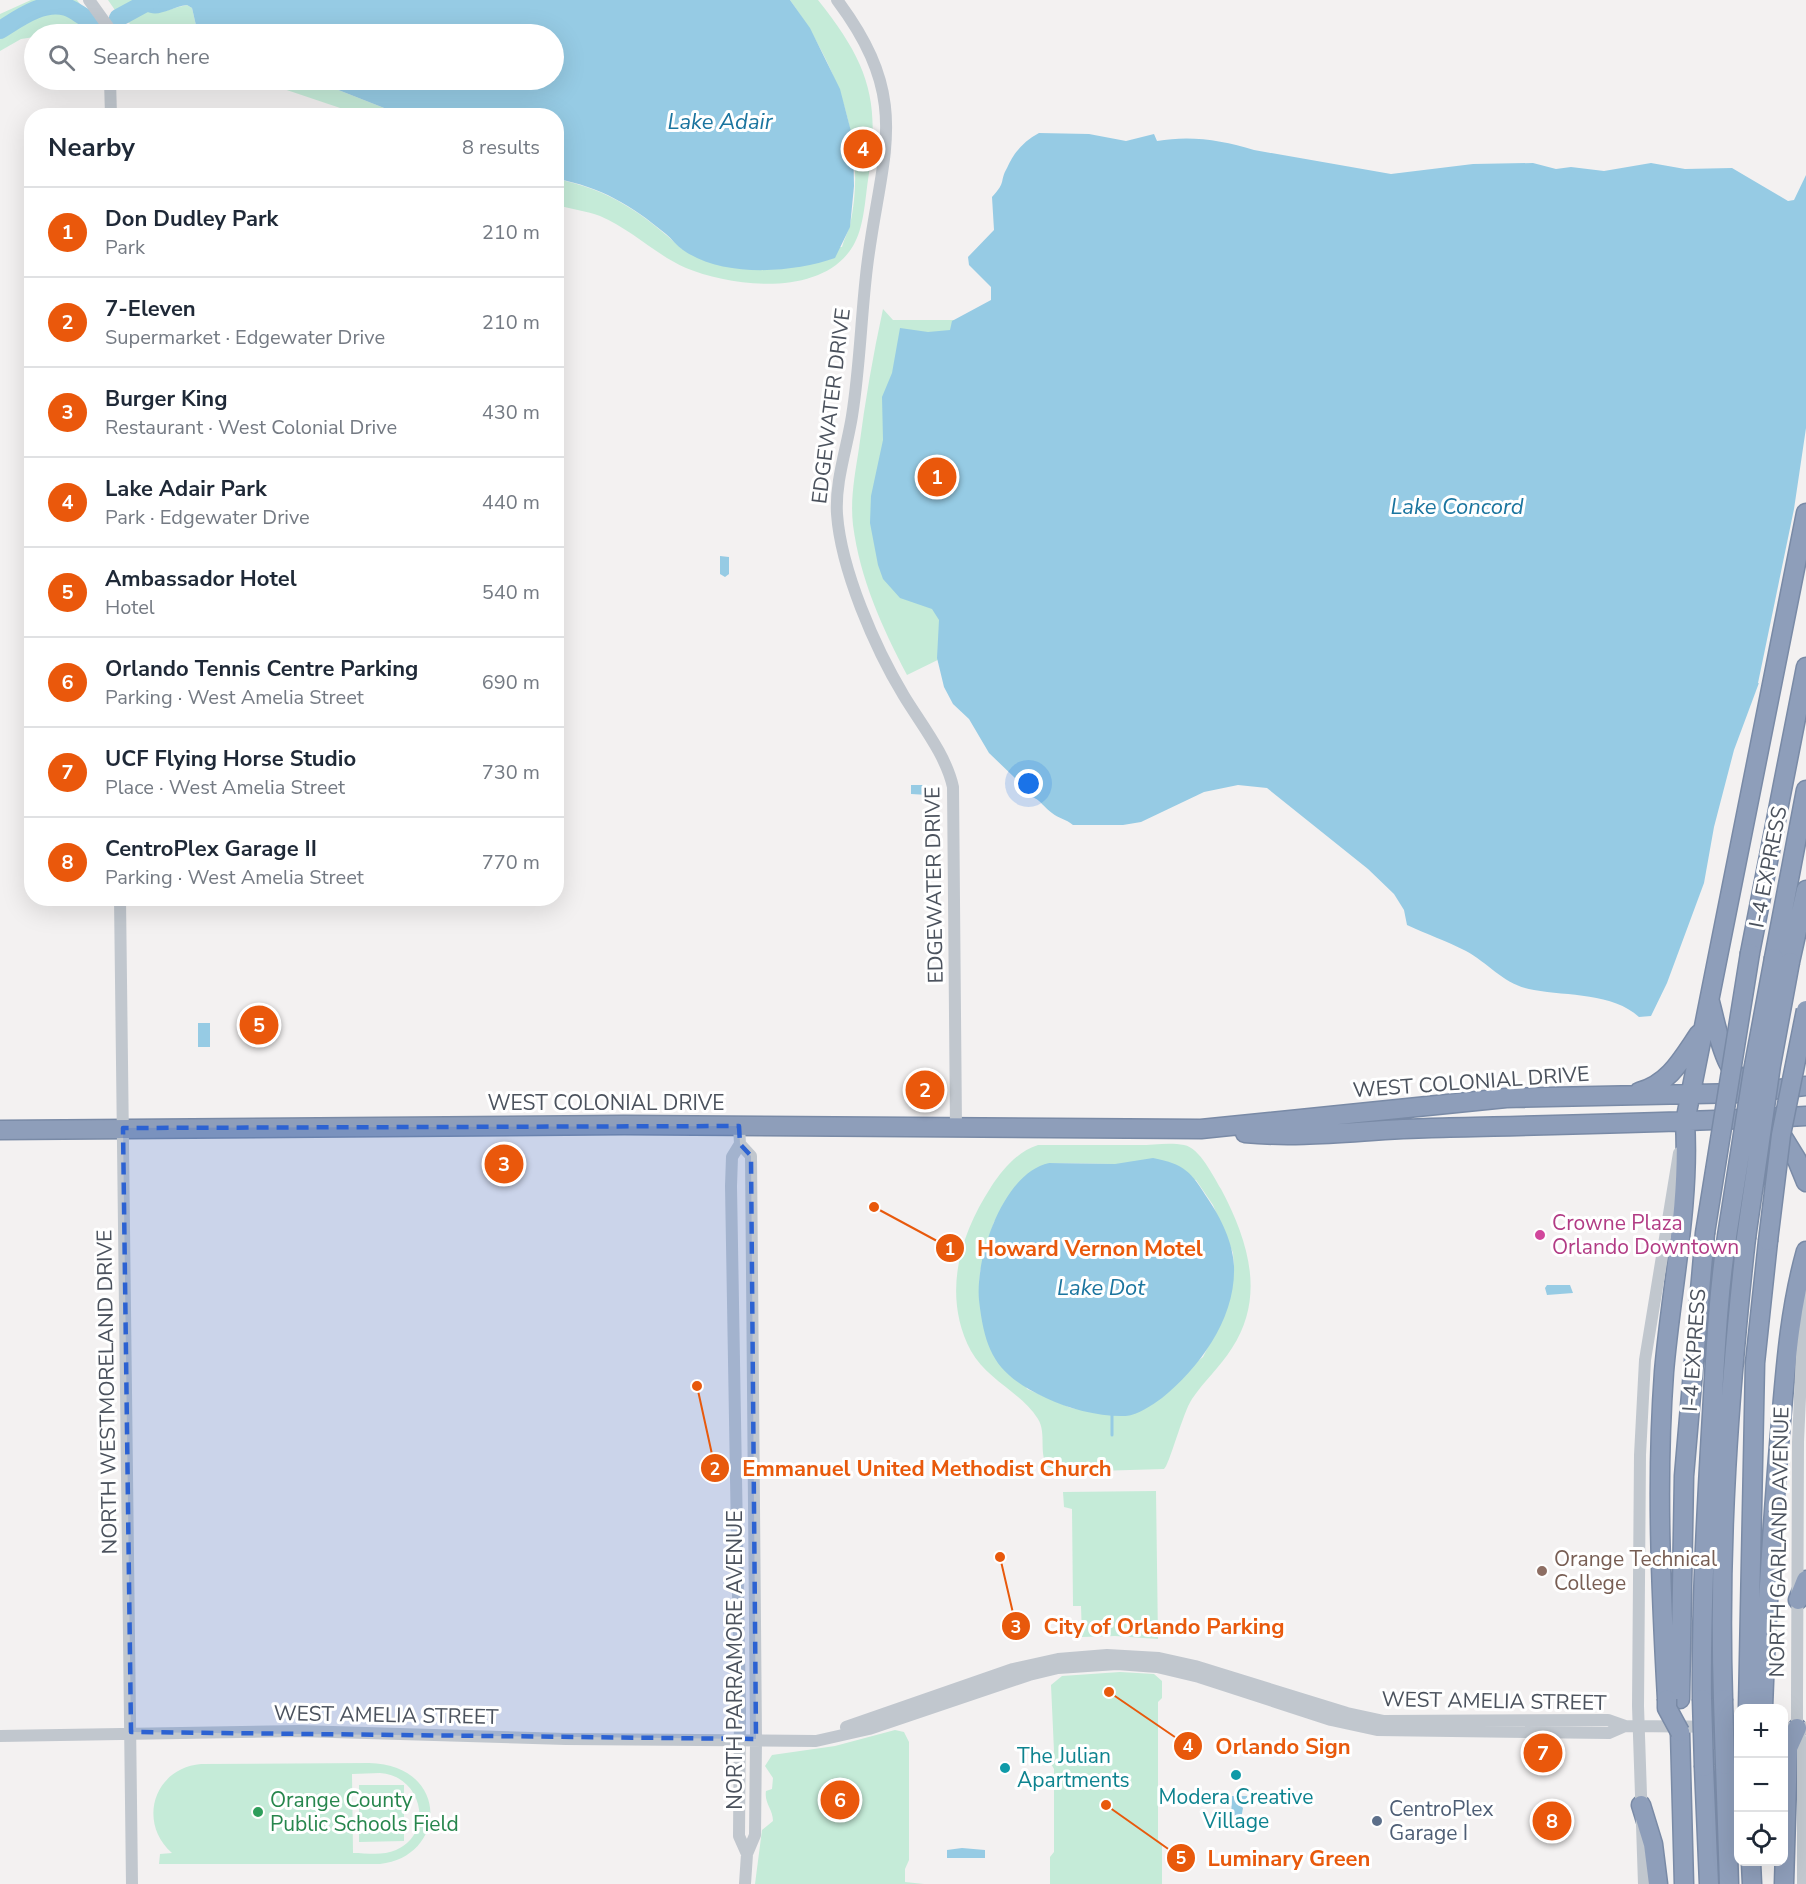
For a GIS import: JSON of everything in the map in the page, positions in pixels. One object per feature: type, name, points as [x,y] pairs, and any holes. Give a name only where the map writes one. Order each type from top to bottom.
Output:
[{"type":"highway","points":[[1684,1884],[1680,1732],[1673,1699],[1660,1573],[1661,1434],[1667,1336],[1684,1194],[1685,1122],[1806,513]]},
{"type":"highway","points":[[1673,1699],[1691,1366],[1705,1233],[1750,953],[1806,667]]},
{"type":"highway","name":"I-4 EXPRESS","points":[[1729,1884],[1720,1572],[1727,1424],[1746,1238],[1771,1065],[1782,960],[1806,790]]},
{"type":"highway","name":"I-4 EXPRESS","points":[[1708,1884],[1702,1636],[1715,1355],[1727,1236],[1753,1071],[1782,960],[1806,890]]},
{"type":"highway","points":[[1709,997],[1723,1047],[1734,1075],[1771,1118],[1794,1153],[1806,1182]]},
{"type":"highway","points":[[1755,1704],[1755,1364],[1781,1135],[1806,1010]]},
{"type":"highway","points":[[1622,1096],[1653,1088],[1668,1077],[1703,1028]]},
{"type":"highway","name":"WEST COLONIAL DRIVE","points":[[0,1130],[123,1128],[740,1135],[956,1128],[1212,1129],[1506,1098],[1749,1092],[1806,1086]]},
{"type":"highway","points":[[1749,1092],[1806,1110]]},
{"type":"highway","name":"WEST COLONIAL DRIVE","points":[[1212,1129],[1273,1136],[1364,1130],[1685,1122],[1806,1116]]},
{"type":"highway","points":[[1755,1704],[1770,1557],[1785,1369],[1794,1295],[1806,1251]]},
{"type":"highway","points":[[1798,1600],[1806,1580]]},
{"type":"highway","points":[[1784,1884],[1788,1748],[1796,1728]]},
{"type":"highway","points":[[1641,1805],[1653,1844],[1658,1884]]},
{"type":"highway","points":[[1751,1866],[1752,1884]]},
{"type":"street","points":[[89,0],[106,24]]},
{"type":"street","name":"EDGEWATER DRIVE","points":[[837,0],[861,34],[874,59],[883,87],[887,124],[885,154],[866,271],[855,397],[837,492],[837,518],[844,554],[879,652],[941,758],[952,783],[956,1128]]},
{"type":"street","points":[[111,90],[111,108]]},
{"type":"street","name":"NORTH WESTMORELAND DRIVE","points":[[120,906],[132,1884]]},
{"type":"street","points":[[1644,1884],[1639,1726],[1639,1474],[1645,1360],[1685,1122]]},
{"type":"street","name":"NORTH PARRAMORE AVENUE","points":[[740,1135],[750,1156],[756,1739],[755,1834],[747,1854],[745,1884]]},
{"type":"street","name":"NORTH PARRAMORE AVENUE","points":[[740,1135],[732,1157],[731,1186],[740,1740],[738,1757],[739,1836],[747,1854]]},
{"type":"street","name":"NORTH GARLAND AVENUE","points":[[1803,1884],[1803,1748],[1796,1728],[1799,1424],[1806,1271]]},
{"type":"street","name":"WEST AMELIA STREET","points":[[0,1736],[131,1732],[299,1731],[566,1739],[771,1739],[851,1726],[998,1673],[1058,1659],[1107,1655],[1159,1658],[1205,1669],[1354,1715],[1384,1721],[1608,1720],[1625,1726],[1734,1727]]},
{"type":"street","name":"WEST AMELIA STREET","points":[[771,1739],[788,1742],[816,1741],[869,1729],[1016,1679],[1058,1668],[1117,1664],[1172,1671],[1331,1720],[1377,1730],[1609,1733],[1625,1726]]},
{"type":"street","points":[[1172,1671],[1180,1667],[1205,1669]]},
{"type":"street","points":[[1235,1689],[1255,1690],[1261,1687]]},
{"type":"highlighted area","points":[[739,1126],[740,1144],[751,1156],[756,1739],[131,1732],[123,1128]]},
{"type":"green space","points":[[31,0],[77,0],[91,19],[92,24],[24,24],[24,39],[0,51],[0,14]]},
{"type":"green space","points":[[108,0],[134,0],[146,11],[152,12],[187,5],[192,8],[196,24],[130,24],[117,13]]},
{"type":"green space","points":[[790,0],[818,0],[849,43],[867,83],[871,104],[872,152],[862,222],[857,239],[839,263],[820,274],[799,281],[775,284],[727,280],[705,275],[675,263],[600,216],[564,207],[564,181],[593,189],[625,205],[654,225],[682,249],[842,247],[850,225],[855,195],[855,165],[851,135],[834,78],[807,25]]},
{"type":"green space","points":[[287,90],[338,90],[384,108],[340,108]]},
{"type":"green space","points":[[883,309],[893,320],[1020,320],[954,652],[907,675],[881,621],[867,584],[856,545],[852,515],[853,486]]},
{"type":"green space","points":[[1038,1145],[1184,1145],[1190,1147],[1201,1157],[1231,1208],[1245,1248],[1249,1268],[1251,1288],[1248,1308],[1242,1328],[1232,1348],[1192,1399],[1164,1469],[1062,1472],[1048,1467],[1043,1456],[1042,1431],[1038,1419],[1023,1401],[978,1361],[962,1330],[957,1309],[956,1288],[958,1267],[970,1226],[1000,1174],[1017,1156]],"holes":[[[1049,1163],[1115,1164],[1196,1180],[1213,1205],[1233,1253],[1234,1269],[1226,1311],[1203,1357],[1126,1416],[1071,1408],[1027,1389],[979,1292],[980,1272],[994,1222]]]},
{"type":"green space","points":[[1156,1491],[1158,1639],[1115,1636],[1082,1637],[1081,1606],[1073,1606],[1072,1509],[1064,1507],[1063,1492]]},
{"type":"green space","points":[[1120,1672],[1154,1674],[1162,1681],[1162,1698],[1158,1702],[1158,1840],[1162,1844],[1162,1884],[1050,1884],[1050,1857],[1054,1852],[1054,1769],[1050,1762],[1054,1751],[1051,1685],[1062,1676]]},
{"type":"green space","points":[[895,1730],[904,1732],[909,1742],[909,1860],[905,1869],[905,1882],[924,1884],[755,1884],[762,1830],[773,1821],[766,1791],[772,1789],[773,1778],[765,1766],[772,1755],[835,1746]]},
{"type":"green space","name":"Orange County Public Schools Field","points":[[369,1763],[396,1768],[415,1779],[426,1794],[430,1812],[428,1829],[418,1846],[402,1858],[380,1864],[159,1864],[160,1854],[172,1853],[161,1840],[155,1827],[153,1812],[156,1798],[162,1786],[172,1775],[185,1768],[201,1764]],"holes":[[[380,1773],[394,1776],[414,1793],[419,1818],[416,1831],[408,1842],[391,1852],[353,1853],[352,1774]]]},
{"type":"green space","points":[[359,1785],[404,1785],[404,1841],[359,1842]]},
{"type":"water","name":"Lake Adair","points":[[134,0],[790,0],[810,28],[840,89],[853,139],[854,186],[850,227],[835,258],[818,263],[758,270],[718,265],[699,259],[683,250],[666,234],[628,206],[602,192],[564,180],[564,108],[384,108],[338,90],[564,90],[564,24],[196,24],[192,8],[187,5],[159,13],[147,12]]},
{"type":"water","name":"Lake Concord","points":[[1039,133],[1089,134],[1126,141],[1154,134],[1157,141],[1182,138],[1206,140],[1391,174],[1473,164],[1533,163],[1556,169],[1571,167],[1604,171],[1651,163],[1685,169],[1732,168],[1788,201],[1794,200],[1806,175],[1806,509],[1763,672],[1734,750],[1714,827],[1704,883],[1667,983],[1651,1016],[1639,1017],[1628,1009],[1603,999],[1524,988],[1506,979],[1466,951],[1407,925],[1404,910],[1394,894],[1368,869],[1267,788],[1238,785],[1204,792],[1141,822],[1123,825],[1073,825],[1054,815],[1037,799],[1023,794],[1015,778],[989,753],[969,719],[953,704],[944,687],[937,658],[939,620],[932,609],[900,598],[883,579],[878,565],[870,523],[871,496],[883,440],[882,397],[892,373],[900,328],[928,332],[950,330],[952,321],[991,300],[991,287],[969,265],[968,257],[994,230],[992,197],[997,192],[1010,162],[1024,143]]},
{"type":"water","points":[[720,556],[729,557],[729,574],[725,577],[720,574]]},
{"type":"water","points":[[911,785],[928,785],[928,795],[911,794]]},
{"type":"water","points":[[198,1023],[210,1023],[210,1047],[198,1047]]},
{"type":"water","name":"Lake Dot","points":[[1153,1158],[1180,1166],[1192,1176],[1213,1206],[1226,1231],[1234,1266],[1229,1304],[1222,1322],[1213,1340],[1190,1372],[1162,1398],[1140,1412],[1126,1416],[1106,1415],[1085,1412],[1055,1402],[1016,1381],[1005,1371],[996,1361],[985,1335],[979,1300],[979,1282],[987,1241],[995,1219],[1018,1183],[1033,1170],[1049,1163],[1115,1164]]},
{"type":"water","points":[[1547,1285],[1570,1285],[1573,1293],[1547,1295],[1545,1288]]},
{"type":"water","points":[[1232,1796],[1247,1796],[1247,1805],[1243,1803],[1240,1805],[1243,1808],[1241,1819],[1231,1819]]},
{"type":"water","points":[[962,1848],[985,1850],[985,1858],[947,1858],[947,1850]]},
{"type":"pier","points":[[1806,428],[1806,521],[1762,684],[1758,683],[1794,509]]},
{"type":"waterway","points":[[118,18],[151,0]]},
{"type":"waterway","points":[[0,30],[31,12],[49,6],[66,7],[95,22]]},
{"type":"waterway","points":[[1112,1415],[1112,1435]]},
{"type":"place","name":"Lake Adair Park","points":[[863,149]]},
{"type":"place","name":"Don Dudley Park","points":[[937,477]]},
{"type":"place","name":"Ambassador Hotel","points":[[259,1025]]},
{"type":"place","name":"7-Eleven","points":[[925,1090]]},
{"type":"place","name":"Burger King","points":[[504,1164]]},
{"type":"place","name":"Howard Vernon Motel","points":[[874,1207]]},
{"type":"place","name":"Crowne Plaza Orlando Downtown","points":[[1540,1235]]},
{"type":"place","name":"Emmanuel United Methodist Church","points":[[697,1386]]},
{"type":"place","name":"City of Orlando Parking","points":[[1000,1557]]},
{"type":"place","name":"Orange Technical College","points":[[1542,1571]]},
{"type":"place","name":"Orlando Sign","points":[[1109,1692]]},
{"type":"place","name":"UCF Flying Horse Studio","points":[[1543,1753]]},
{"type":"place","name":"The Julian Apartments","points":[[1005,1768]]},
{"type":"place","name":"Modera Creative Village","points":[[1236,1775]]},
{"type":"place","name":"Orlando Tennis Centre Parking","points":[[840,1800]]},
{"type":"place","name":"Luminary Green","points":[[1106,1805]]},
{"type":"place","name":"Orange County Public Schools Field","points":[[258,1812]]},
{"type":"place","name":"CentroPlex Garage I","points":[[1377,1821]]},
{"type":"place","name":"CentroPlex Garage II","points":[[1552,1821]]}]
